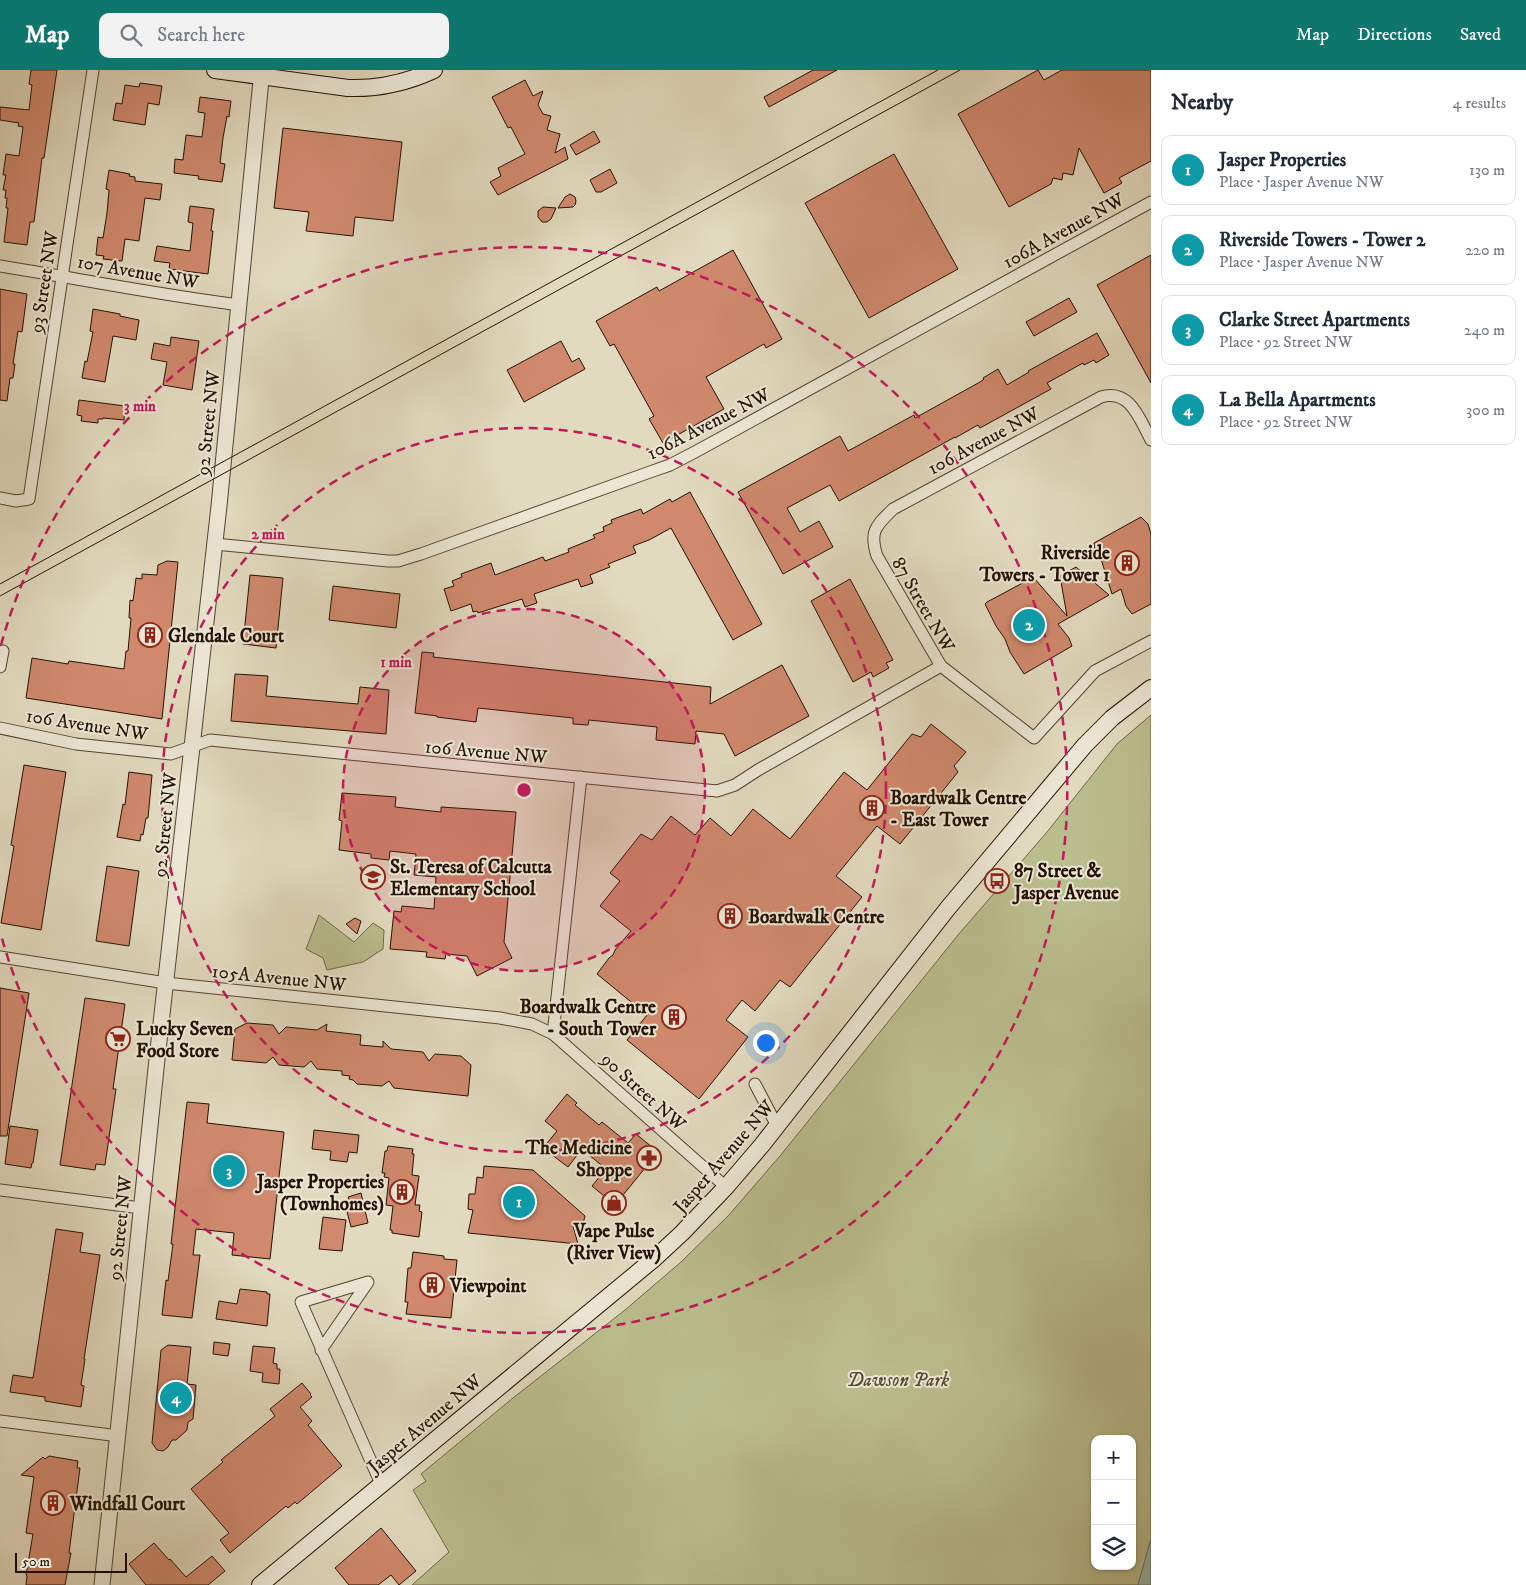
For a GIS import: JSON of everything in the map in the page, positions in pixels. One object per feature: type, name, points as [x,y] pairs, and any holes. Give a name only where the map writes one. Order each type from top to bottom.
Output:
[{"type":"main road","points":[[215,70],[262,74],[348,88],[390,86],[434,70]]},
{"type":"main road","name":"Jasper Avenue NW","points":[[260,1585],[655,1258],[682,1233],[726,1187],[777,1126],[948,908],[1085,746],[1112,718],[1151,688]]},
{"type":"street","name":"93 Street NW","points":[[0,498],[16,501],[29,499],[93,70]]},
{"type":"street","name":"92 Street NW","points":[[102,1585],[119,1436],[141,1208],[215,544],[262,74]]},
{"type":"street","name":"106A Avenue NW","points":[[215,544],[388,561],[398,560],[421,554],[650,472],[695,452],[1151,202]]},
{"type":"street","name":"107 Avenue NW","points":[[0,266],[150,292],[240,305]]},
{"type":"street","name":"106 Avenue NW","points":[[874,532],[894,509],[1109,394],[1118,396],[1130,404],[1151,440]]},
{"type":"street","name":"87 Street NW","points":[[874,532],[873,544],[876,556],[941,666],[1034,738],[1095,671],[1151,641]]},
{"type":"street","points":[[0,666],[3,651]]},
{"type":"street","name":"106 Avenue NW","points":[[0,728],[76,744],[171,754],[210,740],[717,792],[735,785],[941,666]]},
{"type":"street","points":[[553,1034],[581,777]]},
{"type":"street","name":"105A Avenue NW","points":[[0,957],[166,982],[500,1018],[532,1024],[553,1034]]},
{"type":"street","name":"90 Street NW","points":[[553,1034],[726,1187]]},
{"type":"street","points":[[755,1084],[777,1126]]},
{"type":"street","points":[[0,1190],[141,1208]]},
{"type":"street","points":[[321,1350],[368,1282],[301,1302],[321,1350],[381,1484]]},
{"type":"street","points":[[0,1422],[119,1436]]},
{"type":"green space","name":"Dawson Park","points":[[1151,715],[1151,1539],[1138,1585],[412,1585],[449,1552],[413,1490],[426,1481],[421,1474],[513,1398],[625,1310],[681,1262],[729,1215],[780,1156],[958,935],[1047,832],[1117,744]]},
{"type":"green space","points":[[319,915],[354,942],[373,923],[384,930],[383,949],[363,962],[327,970],[323,958],[306,949]]},
{"type":"water","points":[[1151,1539],[1151,1585],[1138,1585]]},
{"type":"building","points":[[31,70],[57,70],[44,158],[42,158],[34,222],[30,222],[27,245],[4,242],[8,208],[6,208],[6,190],[3,190],[6,175],[3,175],[6,154],[19,156],[23,127],[18,126],[19,123],[0,120],[0,107],[29,110],[32,85],[29,84]]},
{"type":"building","points":[[813,70],[837,70],[769,107],[764,97]]},
{"type":"building","points":[[1038,70],[1044,80],[1062,70],[1151,70],[1151,161],[1119,178],[1122,183],[1104,193],[1079,148],[1073,175],[1063,173],[1062,180],[1053,178],[1051,184],[1009,207],[958,114]]},
{"type":"building","points":[[525,80],[533,96],[543,91],[538,105],[543,114],[551,116],[547,130],[560,134],[555,153],[565,147],[568,159],[498,195],[490,182],[501,176],[498,168],[525,154],[511,127],[508,128],[492,97]]},
{"type":"building","points":[[140,83],[162,86],[159,105],[148,103],[145,125],[113,120],[116,103],[122,104],[125,85],[139,87]]},
{"type":"building","points":[[200,97],[231,101],[220,163],[225,164],[222,182],[198,179],[199,176],[174,173],[175,159],[183,160],[186,135],[202,137],[205,113],[198,112]]},
{"type":"building","points":[[283,128],[402,142],[393,221],[355,217],[353,236],[306,231],[309,212],[274,208]]},
{"type":"building","points":[[594,131],[600,142],[576,155],[570,145]]},
{"type":"building","points":[[894,154],[958,269],[869,318],[805,203]]},
{"type":"building","points":[[610,169],[617,183],[601,192],[596,192],[590,180]]},
{"type":"building","points":[[109,170],[130,174],[129,176],[135,177],[135,181],[162,184],[160,200],[145,198],[139,241],[125,239],[122,261],[103,259],[104,256],[96,255],[98,237],[103,238],[107,213],[109,190],[106,189]]},
{"type":"building","points":[[570,194],[575,197],[575,205],[573,207],[558,208],[565,197]]},
{"type":"building","points":[[190,206],[214,209],[208,274],[169,269],[170,263],[154,261],[157,246],[190,251],[193,223],[188,222]]},
{"type":"building","points":[[543,207],[556,208],[551,219],[547,222],[542,222],[538,217],[538,211]]},
{"type":"building","points":[[733,250],[782,339],[766,348],[764,344],[706,377],[724,409],[663,443],[649,419],[654,416],[614,344],[610,346],[596,321],[657,287],[659,291]]},
{"type":"building","points":[[1151,255],[1151,383],[1097,285]]},
{"type":"building","points":[[0,289],[27,294],[22,332],[18,331],[13,378],[10,378],[7,401],[0,400]]},
{"type":"building","points":[[1069,298],[1077,312],[1034,336],[1026,322]]},
{"type":"building","points":[[93,309],[139,320],[136,340],[113,336],[105,382],[82,378],[93,332],[90,331]]},
{"type":"building","points":[[1097,333],[1109,355],[1096,363],[1094,360],[1084,365],[1083,363],[1047,383],[1051,389],[980,428],[978,425],[955,437],[839,501],[830,485],[787,508],[800,532],[819,521],[833,547],[783,574],[738,492],[840,436],[848,451],[914,415],[915,418],[980,382],[998,369],[1007,385],[1028,371]]},
{"type":"building","points":[[171,337],[199,341],[192,390],[163,385],[167,362],[151,359],[154,343],[170,346]]},
{"type":"building","points":[[561,341],[572,362],[579,358],[585,369],[524,402],[507,370]]},
{"type":"building","points":[[79,400],[125,406],[124,420],[103,418],[98,419],[98,423],[81,421],[82,416],[77,415]]},
{"type":"building","points":[[690,492],[762,624],[733,640],[671,528],[633,546],[636,553],[608,564],[610,567],[590,575],[593,583],[581,587],[578,579],[534,594],[537,603],[525,607],[522,599],[478,613],[477,611],[473,612],[471,604],[451,611],[444,589],[454,586],[452,581],[462,577],[461,574],[491,563],[495,575],[543,557],[545,561],[569,552],[568,549],[595,538],[593,535],[604,531],[603,527],[612,523],[611,520],[641,509],[643,514],[670,499],[672,502]]},
{"type":"building","name":"Riverside Towers - Tower 1","points":[[1141,517],[1148,524],[1151,534],[1151,604],[1132,614],[1126,606],[1121,589],[1112,594],[1101,559],[1095,553],[1094,543]]},
{"type":"building","name":"Glendale Court","points":[[167,561],[178,562],[162,719],[26,698],[32,658],[68,664],[69,661],[124,669],[126,651],[128,651],[131,618],[129,618],[130,600],[133,601],[136,578],[142,579],[142,574],[157,575],[158,565]]},
{"type":"building","points":[[1076,567],[1109,595],[1058,624],[1069,638],[1072,646],[1024,674],[1010,652],[1005,639],[985,604],[1034,578],[1067,616],[1060,576]]},
{"type":"building","points":[[250,575],[283,578],[276,648],[243,644]]},
{"type":"building","points":[[850,579],[893,660],[886,663],[889,668],[873,677],[871,672],[853,682],[811,601]]},
{"type":"building","points":[[333,586],[400,594],[396,628],[329,620]]},
{"type":"building","points":[[422,652],[434,653],[433,657],[711,687],[710,704],[782,665],[809,716],[735,756],[724,734],[696,731],[695,744],[656,740],[657,727],[589,720],[588,725],[573,724],[573,718],[478,708],[476,722],[437,717],[415,713]]},
{"type":"building","points":[[235,674],[268,676],[266,696],[358,704],[360,687],[389,690],[386,734],[231,721]]},
{"type":"building","name":"Boardwalk Centre","points":[[931,724],[966,752],[954,766],[958,772],[900,844],[877,826],[836,876],[862,897],[790,987],[780,980],[755,1011],[742,1000],[726,1020],[748,1037],[699,1099],[627,1040],[647,1015],[597,974],[631,931],[600,906],[620,881],[610,873],[641,834],[652,840],[671,816],[695,835],[710,818],[731,836],[753,809],[790,839],[844,772],[867,790],[912,734],[921,737]]},
{"type":"building","points":[[24,765],[66,772],[41,930],[1,923],[14,846],[11,845]]},
{"type":"building","points":[[129,772],[152,775],[148,818],[146,818],[140,841],[117,837],[123,804],[125,805]]},
{"type":"building","points":[[342,793],[396,797],[395,807],[441,812],[441,807],[516,812],[504,942],[512,958],[477,976],[467,956],[446,954],[445,959],[426,957],[427,952],[390,949],[394,911],[401,912],[402,906],[434,909],[436,877],[414,875],[416,854],[390,851],[389,860],[371,858],[371,854],[339,850],[342,821],[339,820]]},
{"type":"building","points":[[107,866],[139,871],[129,946],[96,941]]},
{"type":"building","points":[[355,918],[361,921],[357,934],[346,924]]},
{"type":"building","points":[[0,988],[29,993],[7,1136],[0,1136]]},
{"type":"building","points":[[85,998],[125,1004],[113,1089],[116,1089],[105,1165],[96,1164],[95,1170],[60,1165]]},
{"type":"building","points":[[247,1023],[273,1025],[279,1034],[286,1027],[317,1030],[327,1024],[326,1031],[361,1035],[360,1045],[383,1047],[383,1041],[391,1049],[423,1052],[429,1061],[435,1054],[461,1056],[471,1065],[468,1096],[394,1088],[389,1081],[382,1086],[357,1084],[349,1079],[350,1076],[342,1075],[342,1071],[317,1069],[311,1061],[304,1067],[279,1065],[273,1057],[266,1063],[232,1060],[235,1029]]},
{"type":"building","points":[[567,1094],[577,1103],[575,1105],[599,1125],[602,1122],[628,1143],[636,1134],[658,1152],[615,1205],[592,1186],[606,1169],[582,1149],[568,1167],[543,1148],[557,1131],[545,1121]]},
{"type":"building","points":[[187,1102],[209,1104],[207,1123],[284,1132],[270,1259],[232,1255],[234,1233],[196,1229],[193,1255],[200,1255],[192,1318],[162,1315],[173,1244],[171,1244]]},
{"type":"building","points":[[10,1126],[38,1130],[31,1168],[5,1164]]},
{"type":"building","points":[[314,1130],[359,1135],[357,1153],[349,1152],[347,1162],[330,1160],[331,1151],[312,1149]]},
{"type":"building","name":"Jasper Properties (Townhomes)","points":[[388,1146],[413,1149],[412,1175],[419,1176],[415,1205],[420,1205],[419,1211],[422,1212],[419,1237],[392,1233],[392,1230],[390,1230],[393,1206],[386,1205],[389,1178],[384,1177],[385,1173],[382,1173],[385,1151],[387,1151]]},
{"type":"building","points":[[484,1166],[533,1170],[585,1216],[582,1228],[573,1226],[578,1244],[468,1233],[473,1210],[468,1209],[469,1194],[475,1194],[477,1177],[483,1178]]},
{"type":"building","points":[[361,1193],[368,1223],[351,1227],[345,1204],[350,1202],[348,1197]]},
{"type":"building","points":[[323,1217],[346,1220],[342,1251],[319,1249]]},
{"type":"building","points":[[56,1229],[83,1233],[80,1252],[100,1255],[84,1359],[81,1385],[84,1386],[81,1407],[45,1401],[45,1397],[10,1392],[13,1375],[33,1378]]},
{"type":"building","name":"Viewpoint","points":[[413,1252],[444,1256],[444,1259],[457,1260],[451,1318],[406,1314],[408,1302],[405,1302],[408,1268],[411,1268]]},
{"type":"building","points":[[240,1289],[270,1294],[267,1326],[216,1319],[219,1301],[237,1304]]},
{"type":"building","points":[[214,1342],[230,1344],[228,1356],[213,1354]]},
{"type":"building","points":[[168,1345],[191,1347],[187,1384],[196,1385],[193,1419],[188,1422],[187,1430],[176,1440],[172,1440],[163,1451],[157,1450],[152,1443],[161,1350]]},
{"type":"building","points":[[253,1346],[275,1348],[273,1363],[277,1364],[277,1369],[280,1369],[279,1384],[262,1382],[263,1373],[250,1371]]},
{"type":"building","points":[[302,1383],[312,1397],[300,1407],[312,1421],[308,1425],[342,1466],[297,1504],[295,1502],[288,1508],[286,1506],[230,1553],[220,1540],[229,1533],[191,1489],[223,1462],[221,1460],[275,1416],[270,1409]]},
{"type":"building","points":[[49,1456],[78,1461],[77,1468],[80,1468],[69,1553],[71,1553],[65,1585],[26,1585],[33,1534],[26,1533],[34,1477],[21,1475],[43,1457],[45,1459]]},
{"type":"building","points":[[381,1528],[416,1571],[399,1585],[391,1575],[378,1585],[349,1585],[335,1568]]},
{"type":"building","points":[[154,1543],[186,1577],[212,1556],[225,1571],[208,1585],[146,1585],[129,1564]]},
{"type":"tram line","points":[[0,584],[938,70]]},
{"type":"tram line","points":[[0,596],[960,70]]},
{"type":"place","name":"Riverside Towers - Tower 1","points":[[1127,563]]},
{"type":"place","name":"Riverside Towers - Tower 2","points":[[1029,625]]},
{"type":"place","name":"Glendale Court","points":[[150,635]]},
{"type":"place","name":"Boardwalk Centre - East Tower","points":[[872,808]]},
{"type":"place","name":"St. Teresa of Calcutta Elementary School","points":[[373,877]]},
{"type":"place","name":"87 Street & Jasper Avenue","points":[[997,881]]},
{"type":"place","name":"Boardwalk Centre","points":[[730,916]]},
{"type":"place","name":"Boardwalk Centre - South Tower","points":[[674,1017]]},
{"type":"place","name":"Lucky Seven Food Store","points":[[118,1039]]},
{"type":"place","name":"The Medicine Shoppe","points":[[649,1158]]},
{"type":"place","name":"Clarke Street Apartments","points":[[229,1171]]},
{"type":"place","name":"Jasper Properties (Townhomes)","points":[[402,1192]]},
{"type":"place","name":"Jasper Properties","points":[[519,1202]]},
{"type":"place","name":"Vape Pulse (River View)","points":[[614,1203]]},
{"type":"place","name":"Viewpoint","points":[[432,1285]]},
{"type":"place","name":"La Bella Apartments","points":[[176,1398]]},
{"type":"place","name":"Windfall Court","points":[[53,1503]]}]
